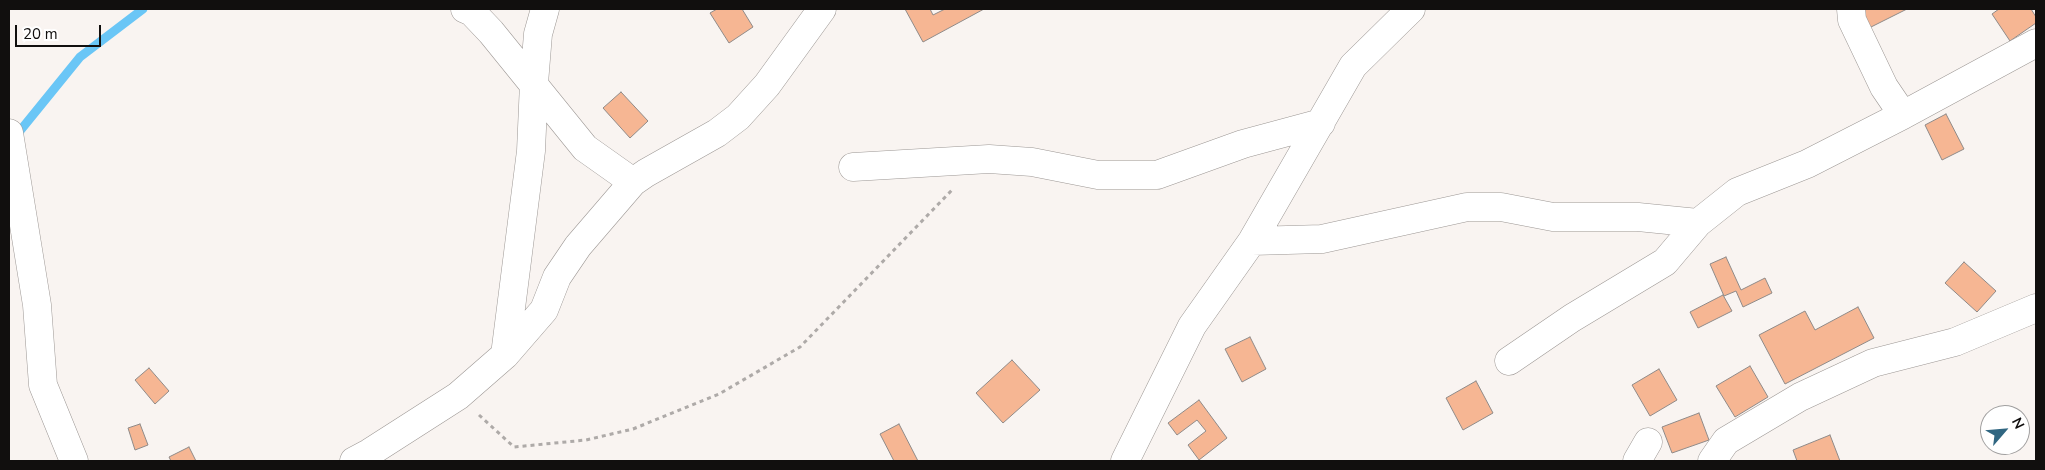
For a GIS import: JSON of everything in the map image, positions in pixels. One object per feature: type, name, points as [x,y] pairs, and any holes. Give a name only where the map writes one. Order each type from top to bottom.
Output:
[{"type":"street","points":[[465,9],[472,12],[491,32],[585,148],[633,182]]},
{"type":"street","points":[[505,355],[531,151],[538,34],[545,9]]},
{"type":"street","points":[[354,461],[458,396],[505,355],[544,310],[557,277],[578,246],[633,182],[646,172],[716,133],[738,117],[767,85],[822,9]]},
{"type":"street","points":[[1125,461],[1192,326],[1252,241],[1352,66],[1411,9]]},
{"type":"street","points":[[1851,9],[1852,20],[1884,87],[1903,115]]},
{"type":"street","points":[[1509,360],[1572,318],[1665,262],[1698,223],[1736,192],[1807,164],[1903,115],[2036,43]]},
{"type":"street","points":[[853,167],[988,159],[1032,162],[1098,175],[1157,175],[1243,144],[1321,123]]},
{"type":"street","points":[[9,132],[37,305],[43,385],[74,461]]},
{"type":"street","points":[[1252,241],[1322,239],[1467,207],[1501,207],[1553,217],[1638,217],[1698,223]]},
{"type":"street","points":[[1712,461],[1726,441],[1800,398],[1865,366],[1955,342],[2036,308]]},
{"type":"path","points":[[458,396],[514,447],[586,440],[633,430],[719,394],[800,347],[955,186]]},
{"type":"building","points":[[717,9],[742,9],[753,27],[729,43],[710,13]]},
{"type":"building","points":[[905,9],[930,9],[933,15],[945,9],[984,9],[923,42]]},
{"type":"building","points":[[1862,9],[1907,9],[1867,29]]},
{"type":"building","points":[[1999,9],[2031,9],[2036,17],[2036,23],[2010,41],[1992,14]]},
{"type":"building","points":[[621,92],[648,121],[630,138],[603,108]]},
{"type":"building","points":[[1946,114],[1964,149],[1942,160],[1925,125]]},
{"type":"building","points":[[1726,257],[1741,290],[1765,278],[1772,293],[1743,307],[1736,291],[1724,296],[1710,264]]},
{"type":"building","points":[[1964,262],[1996,291],[1977,312],[1945,283]]},
{"type":"building","points":[[1723,295],[1732,311],[1698,328],[1690,312]]},
{"type":"building","points":[[1858,307],[1874,338],[1785,384],[1759,335],[1805,311],[1815,330]]},
{"type":"building","points":[[1250,337],[1266,369],[1242,382],[1225,349]]},
{"type":"building","points":[[1012,360],[1040,390],[1003,423],[976,393]]},
{"type":"building","points":[[1750,366],[1768,397],[1735,417],[1716,386]]},
{"type":"building","points":[[149,368],[169,391],[155,404],[135,380]]},
{"type":"building","points":[[1659,369],[1677,400],[1650,416],[1632,385]]},
{"type":"building","points":[[1476,381],[1493,413],[1463,430],[1446,398]]},
{"type":"building","points":[[1199,400],[1227,438],[1199,460],[1188,445],[1206,431],[1197,420],[1177,435],[1168,423]]},
{"type":"building","points":[[1699,413],[1709,440],[1672,453],[1662,427]]},
{"type":"building","points":[[140,424],[148,445],[135,450],[128,428]]},
{"type":"building","points":[[899,424],[918,461],[894,461],[880,434]]},
{"type":"building","points":[[1830,435],[1840,461],[1797,461],[1793,450]]},
{"type":"building","points":[[189,447],[196,461],[171,461],[169,457]]},
{"type":"waterway","points":[[15,137],[80,57],[143,9]]}]
